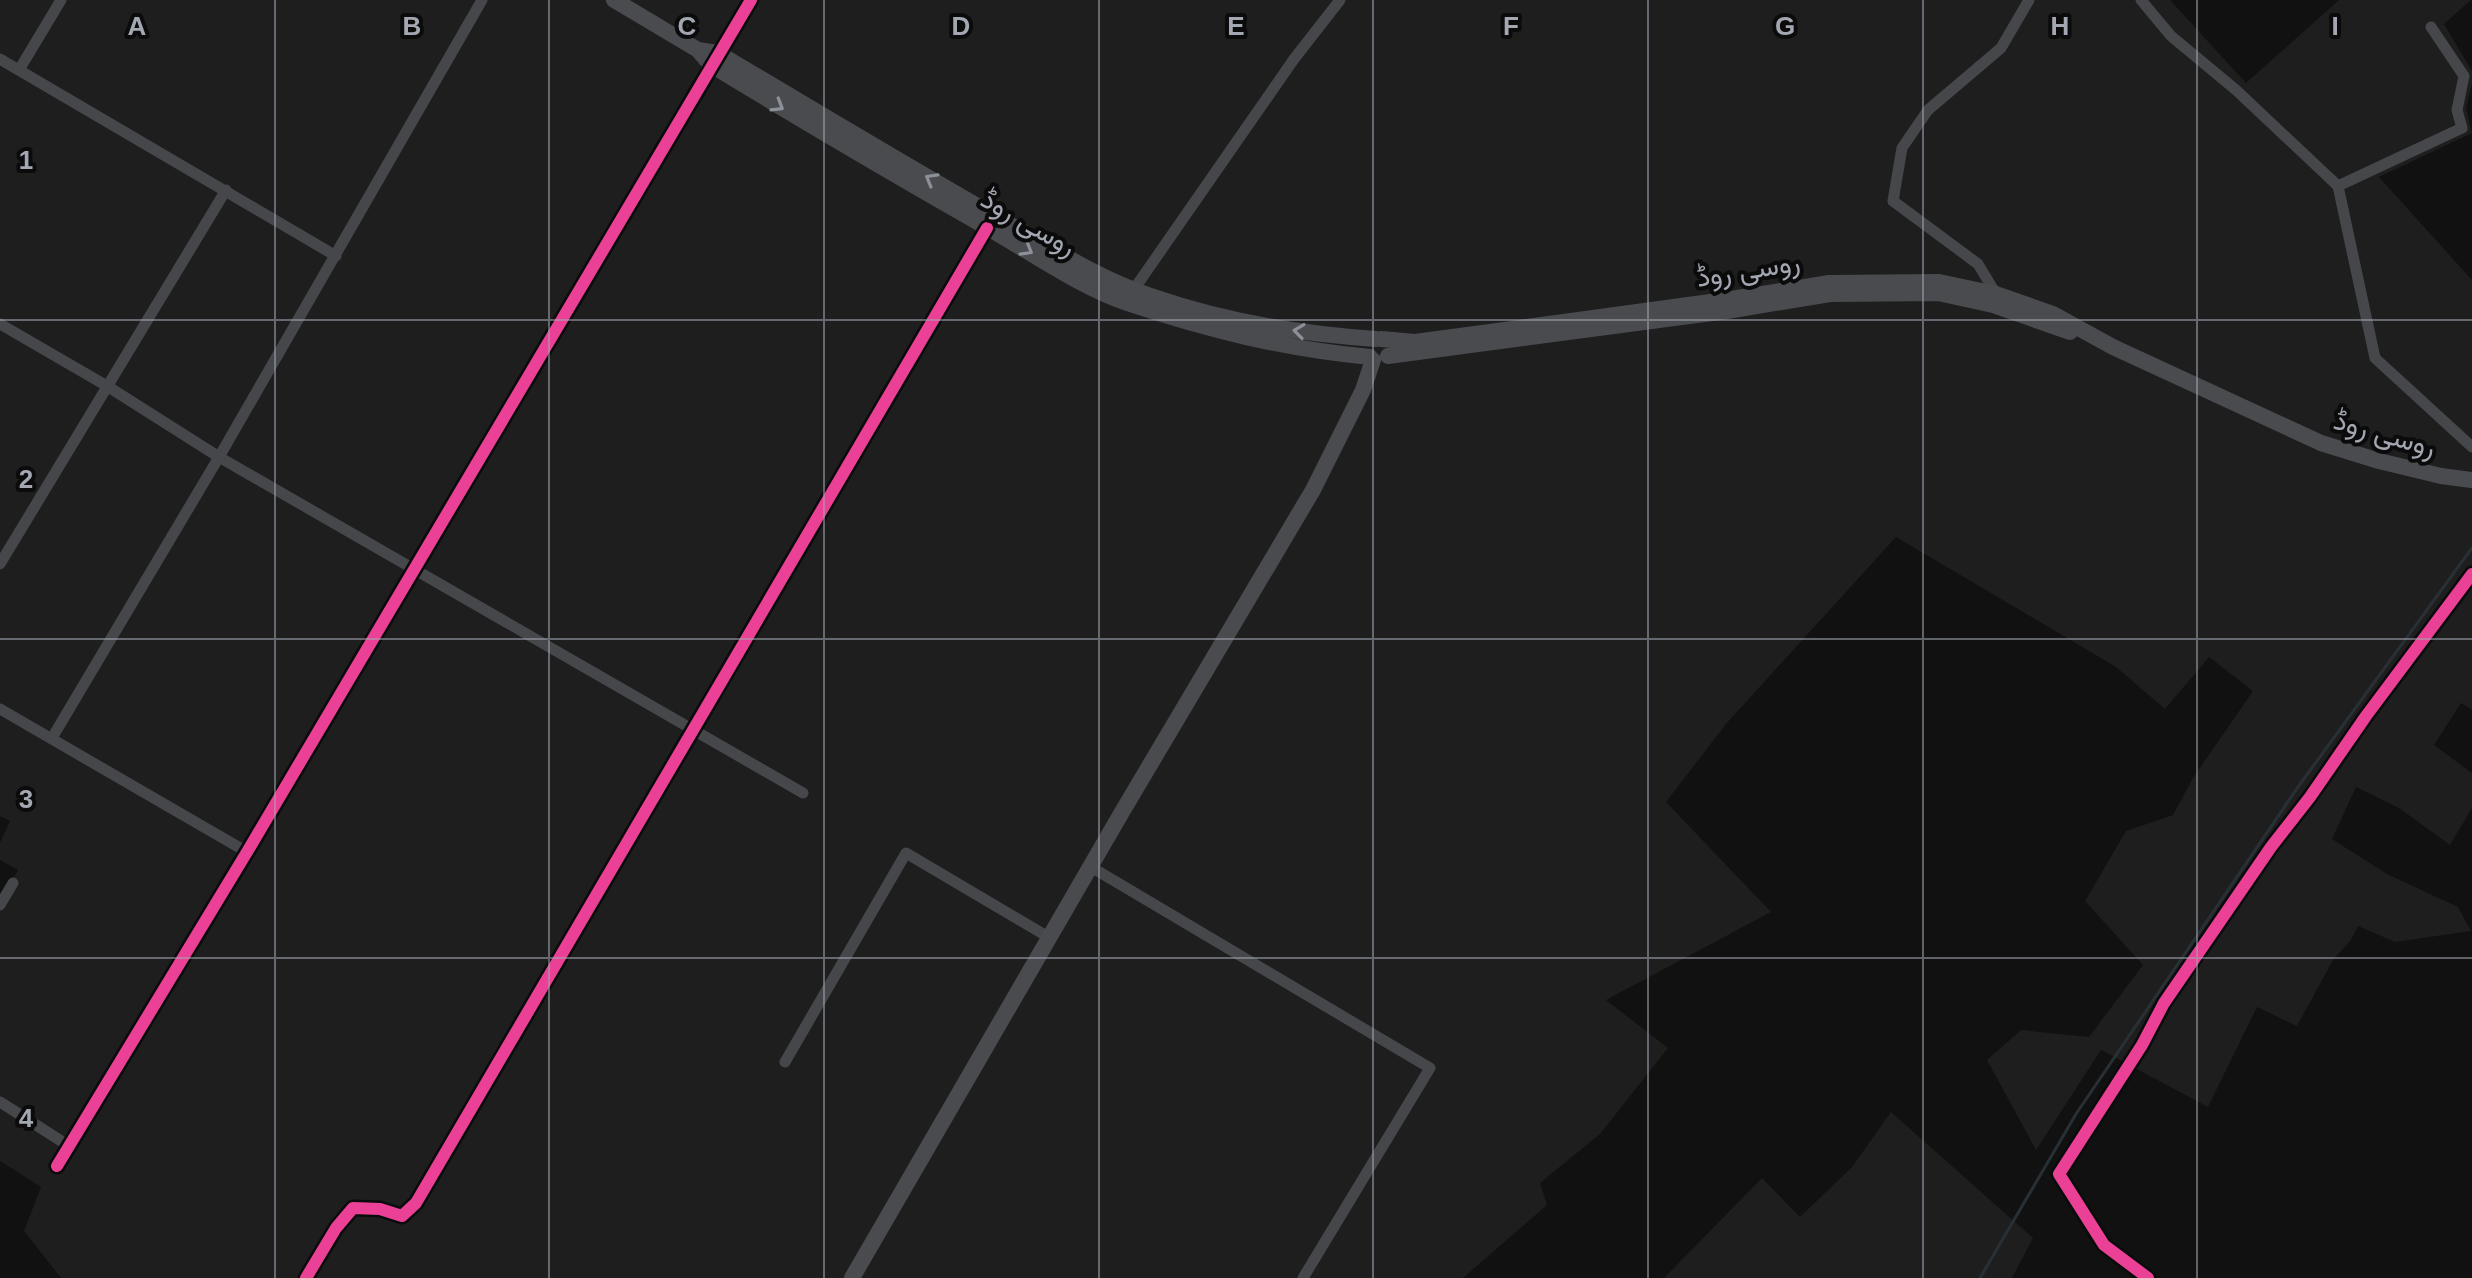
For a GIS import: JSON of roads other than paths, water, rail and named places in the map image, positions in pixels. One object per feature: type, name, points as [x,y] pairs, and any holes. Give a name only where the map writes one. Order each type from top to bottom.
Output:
[{"type":"main road","name":"روسی روڈ","points":[[614,0],[1099,274],[1130,296],[1169,302],[1263,325],[1415,342],[1829,283],[1939,282],[1996,294],[2053,314],[2113,347],[2321,443],[2394,465],[2472,480]]},
{"type":"main road","name":"روسی روڈ","points":[[715,59],[847,147],[1064,272],[1247,339],[1314,352],[1379,358],[1830,294],[1938,293],[1993,305],[2113,347]]},
{"type":"main road","points":[[852,1278],[1313,490],[1379,358],[1390,347],[1378,339]]},
{"type":"street","points":[[19,70],[61,0]]},
{"type":"street","points":[[52,738],[219,457],[482,0]]},
{"type":"street","points":[[57,1166],[247,852],[751,0]]},
{"type":"street","points":[[1130,296],[1294,59],[1340,0]]},
{"type":"street","points":[[1996,294],[1978,264],[1893,201],[1902,148],[1928,110],[2001,48],[2029,0]]},
{"type":"street","points":[[2141,0],[2171,36],[2236,90],[2338,186],[2375,358],[2472,447]]},
{"type":"street","points":[[2338,186],[2462,128],[2457,110],[2464,76],[2431,27]]},
{"type":"street","points":[[0,59],[336,256]]},
{"type":"street","points":[[0,564],[226,190]]},
{"type":"street","points":[[306,1278],[336,1228],[353,1208],[380,1209],[402,1216],[416,1203],[987,228]]},
{"type":"street","points":[[0,324],[107,386],[219,457],[803,793]]},
{"type":"street","points":[[2148,1278],[2104,1245],[2059,1174],[2142,1045],[2164,1003],[2271,847],[2472,574]]},
{"type":"street","points":[[0,709],[247,852]]},
{"type":"street","points":[[785,1062],[906,853],[1050,938]]},
{"type":"street","points":[[1091,867],[1430,1068],[1303,1278]]},
{"type":"street","points":[[0,905],[13,883]]},
{"type":"street","points":[[0,1102],[69,1146]]},
{"type":"waterway","points":[[1980,1278],[2076,1114],[2298,787],[2472,548]]}]
